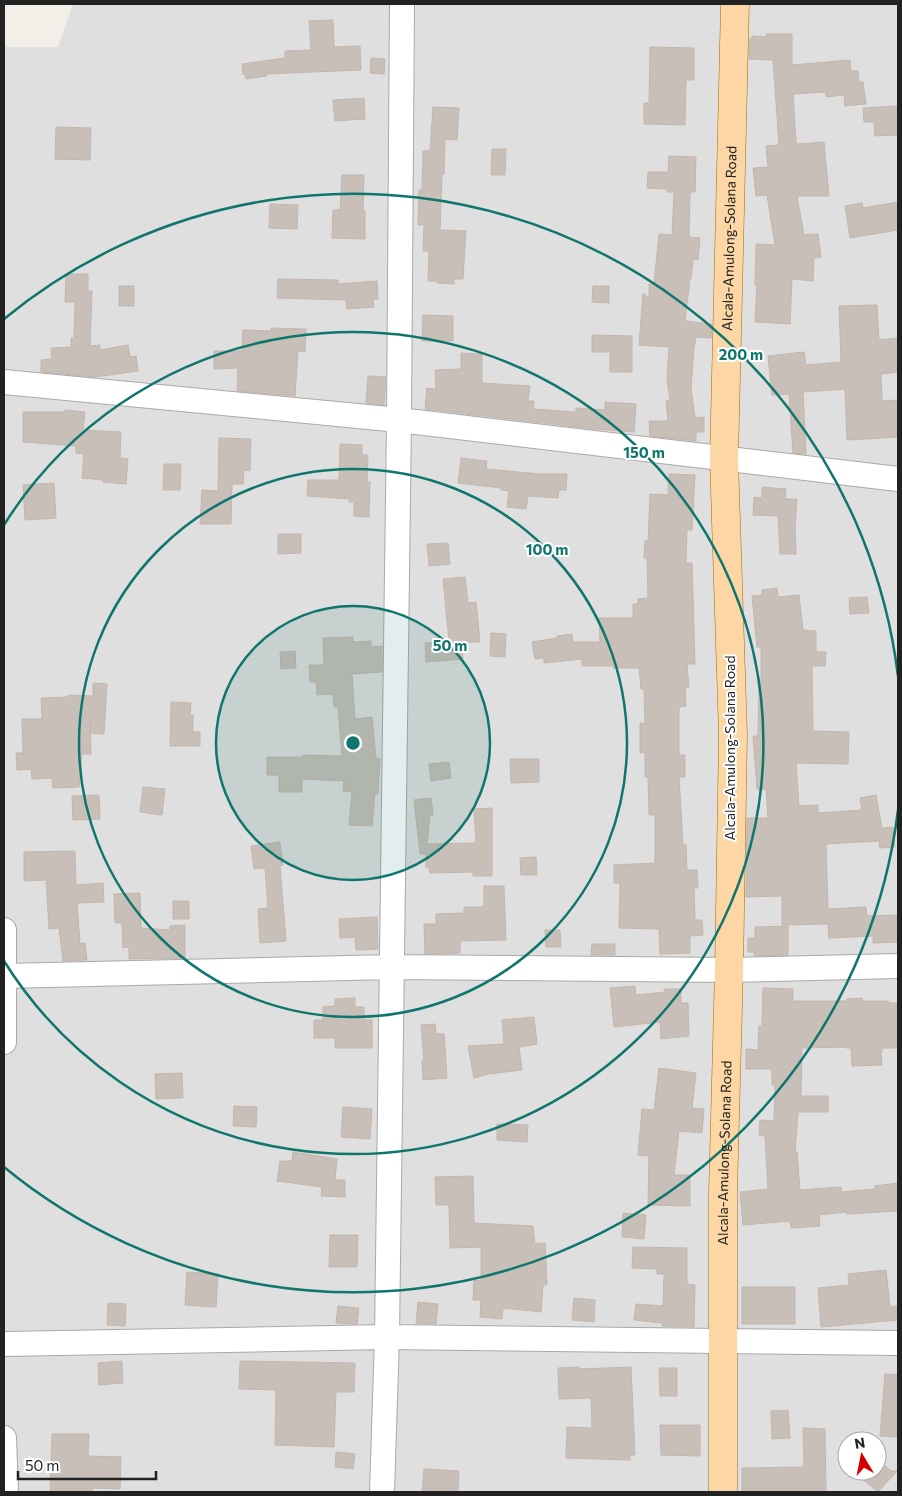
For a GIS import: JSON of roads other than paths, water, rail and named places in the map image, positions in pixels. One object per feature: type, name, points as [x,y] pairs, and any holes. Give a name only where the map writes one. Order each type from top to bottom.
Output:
[{"type":"main road","name":"Alcala-Amulong-Solana Road","points":[[723,1492],[723,1192],[729,970],[732,736],[724,459],[735,4]]},
{"type":"street","points":[[382,1492],[387,1336],[402,4]]},
{"type":"street","points":[[4,382],[398,420],[898,479]]},
{"type":"street","points":[[4,930],[4,1042]]},
{"type":"street","points":[[4,976],[391,967],[729,970],[898,966]]},
{"type":"street","points":[[4,1344],[387,1336],[898,1342]]},
{"type":"street","points":[[4,1438],[6,1492]]}]
